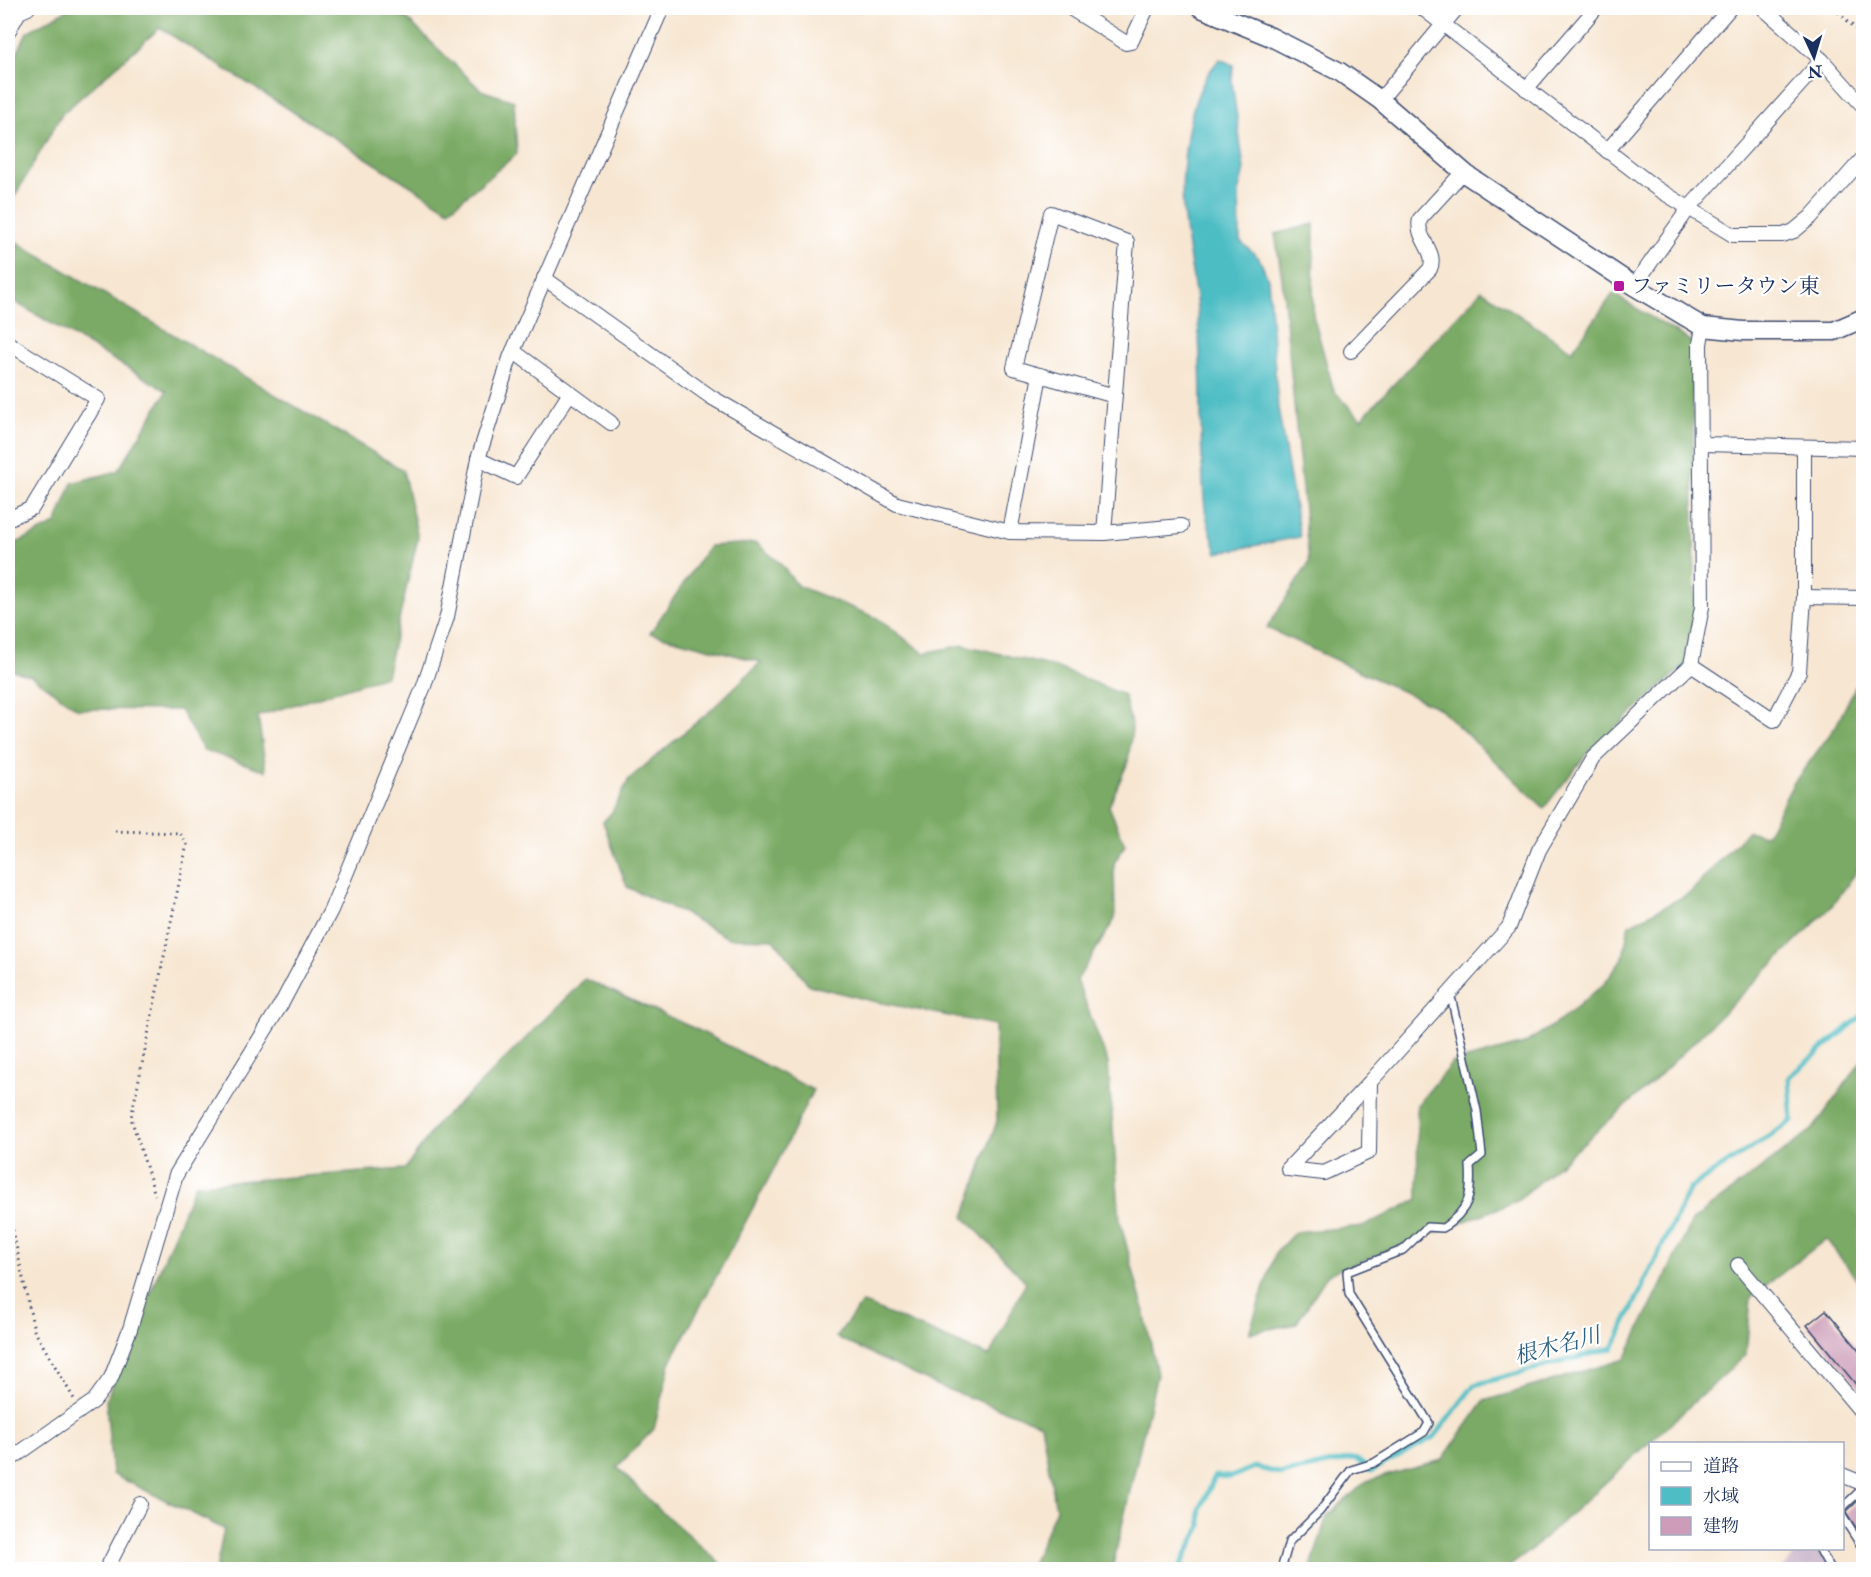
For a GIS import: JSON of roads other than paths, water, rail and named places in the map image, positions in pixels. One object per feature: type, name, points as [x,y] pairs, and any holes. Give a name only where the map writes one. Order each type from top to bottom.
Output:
[{"type":"street","points":[[8,32],[19,12],[28,8]]},
{"type":"street","points":[[8,1461],[94,1401],[111,1378],[130,1329],[176,1175],[284,1001],[331,910],[420,697],[447,617],[478,459],[513,351],[662,8]]},
{"type":"street","points":[[1070,8],[1126,43],[1131,42],[1147,8]]},
{"type":"street","points":[[1201,8],[1309,55],[1380,100],[1463,172],[1634,286],[1703,327],[1753,332],[1834,331],[1863,319]]},
{"type":"street","points":[[1422,8],[1656,188],[1733,235],[1789,233],[1811,217],[1863,157]]},
{"type":"street","points":[[1380,100],[1457,8]]},
{"type":"street","points":[[1526,89],[1596,8]]},
{"type":"street","points":[[1607,151],[1730,8]]},
{"type":"street","points":[[1763,8],[1822,60],[1863,107]]},
{"type":"street","points":[[1634,286],[1689,208],[1822,60]]},
{"type":"street","points":[[1351,351],[1430,269],[1432,256],[1420,234],[1420,219],[1463,172]]},
{"type":"street","points":[[1104,533],[1115,396],[1127,242],[1051,213],[1014,368],[1115,396]]},
{"type":"street","points":[[543,278],[711,397],[897,504],[1010,532],[1104,533],[1181,526]]},
{"type":"street","points":[[1370,1082],[1369,1152],[1324,1173],[1288,1169],[1354,1100],[1447,993],[1509,927],[1539,850],[1593,758],[1691,665],[1701,607],[1700,344],[1703,327]]},
{"type":"street","points":[[8,343],[98,399],[32,508],[8,519]]},
{"type":"street","points":[[513,351],[611,423]]},
{"type":"street","points":[[1010,532],[1040,375]]},
{"type":"street","points":[[478,459],[516,477],[570,393]]},
{"type":"street","points":[[1702,444],[1863,448]]},
{"type":"street","points":[[1691,665],[1774,720],[1798,672],[1803,597],[1804,447]]},
{"type":"street","points":[[1803,597],[1863,598]]},
{"type":"street","points":[[1738,1265],[1863,1415]]},
{"type":"street","points":[[1844,1476],[1863,1486]]},
{"type":"street","points":[[106,1569],[140,1504]]},
{"type":"lane","points":[[1281,1569],[1289,1542],[1320,1511],[1351,1470],[1374,1462],[1424,1432],[1429,1424],[1349,1294],[1347,1272],[1402,1250],[1427,1227],[1443,1228],[1459,1217],[1470,1195],[1470,1165],[1482,1155],[1478,1111],[1452,1001],[1447,993]]},
{"type":"lane","points":[[1844,1506],[1863,1486]]},
{"type":"lane","points":[[1844,1519],[1863,1550]]},
{"type":"lane","points":[[1820,1550],[1831,1569]]},
{"type":"water","points":[[1220,59],[1233,65],[1232,82],[1244,169],[1239,190],[1240,241],[1259,258],[1268,279],[1278,408],[1300,537],[1217,553],[1205,509],[1199,334],[1182,190],[1186,143],[1192,112],[1203,84]]},
{"type":"waterway","name":"根木名川","points":[[1178,1570],[1201,1526],[1200,1510],[1215,1476],[1231,1477],[1255,1467],[1282,1474],[1351,1459],[1357,1460],[1371,1471],[1435,1436],[1474,1385],[1613,1348],[1690,1188],[1792,1121],[1789,1077],[1864,1014]]},
{"type":"place","name":"ファミリータウン東","points":[[1619,286]]}]
